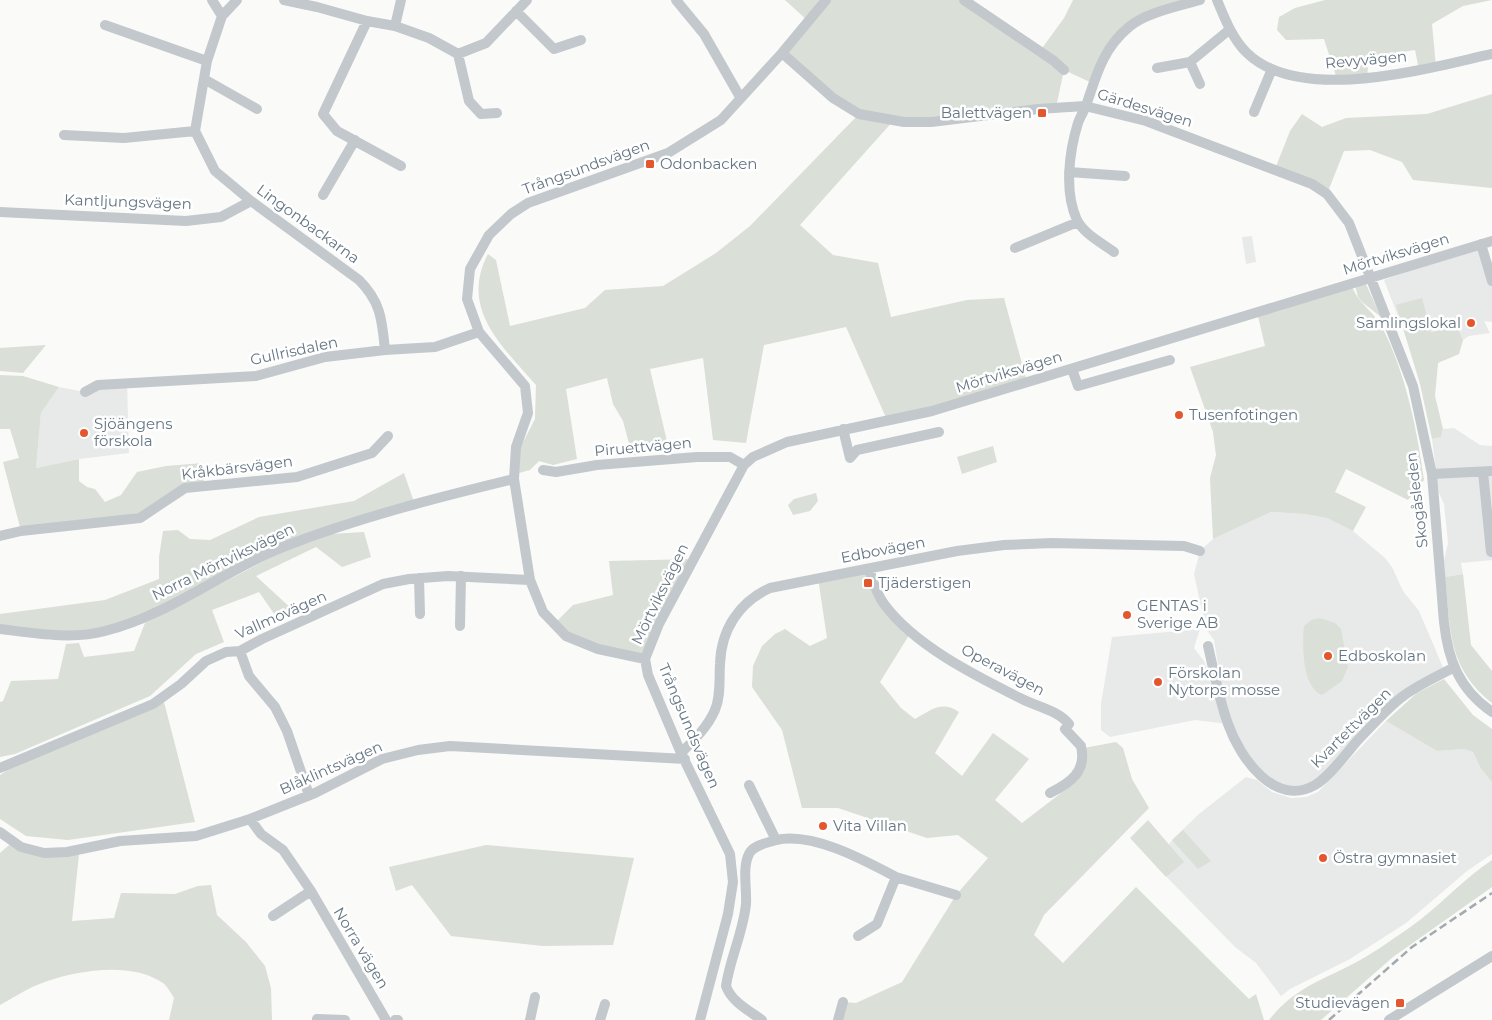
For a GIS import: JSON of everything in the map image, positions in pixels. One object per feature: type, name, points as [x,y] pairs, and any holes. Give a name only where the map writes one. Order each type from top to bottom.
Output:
[{"type":"street","points":[[212,0],[222,16]]},
{"type":"street","points":[[64,135],[124,138],[195,131],[207,60],[222,16],[237,0]]},
{"type":"street","points":[[288,0],[367,21],[395,26],[429,38],[458,54],[469,101],[481,114],[497,113]]},
{"type":"street","points":[[395,26],[401,0]]},
{"type":"street","points":[[458,54],[486,43],[527,0]]},
{"type":"street","points":[[676,0],[704,34],[740,97]]},
{"type":"street","name":"Trångsundsvägen","points":[[700,1020],[728,914],[732,882],[730,854],[683,756],[648,675],[645,659],[598,649],[566,636],[543,612],[530,580],[514,479],[516,447],[528,413],[525,386],[480,332],[468,299],[470,270],[489,235],[511,214],[538,198],[668,153],[721,120],[782,53],[826,0]]},
{"type":"street","points":[[964,0],[1054,61],[1064,70]]},
{"type":"street","points":[[1114,252],[1087,232],[1078,222],[1072,203],[1069,172],[1078,122],[1092,83],[1113,42],[1130,26],[1169,8],[1200,0]]},
{"type":"street","name":"Revyvägen","points":[[1217,0],[1229,30],[1248,53],[1272,69],[1294,77],[1328,80],[1394,76],[1492,54]]},
{"type":"street","points":[[516,11],[554,49],[581,40]]},
{"type":"street","points":[[367,21],[323,114],[337,131],[401,166]]},
{"type":"street","points":[[105,25],[207,60]]},
{"type":"street","points":[[1156,68],[1190,62],[1229,30]]},
{"type":"street","name":"Gärdesvägen","points":[[782,53],[833,98],[858,114],[904,122],[931,122],[1038,109],[1085,106],[1146,121],[1312,184],[1327,194],[1349,223],[1371,276]]},
{"type":"street","points":[[1190,62],[1200,84]]},
{"type":"street","points":[[1254,112],[1272,69]]},
{"type":"street","points":[[204,79],[257,109]]},
{"type":"street","name":"Lingonbackarna","points":[[195,131],[215,172],[251,201],[359,280],[371,292],[380,311],[385,350]]},
{"type":"street","points":[[323,195],[355,140]]},
{"type":"street","points":[[1069,172],[1125,176]]},
{"type":"street","name":"Kantljungsvägen","points":[[0,212],[186,221],[221,216],[251,201]]},
{"type":"street","points":[[1015,248],[1078,222]]},
{"type":"street","name":"Mörtviksvägen","points":[[645,659],[659,624],[744,466],[753,457],[787,442],[932,411],[1371,276],[1492,241]]},
{"type":"street","points":[[1481,244],[1492,281]]},
{"type":"street","name":"Skogåsleden","points":[[1371,276],[1412,386],[1432,474],[1447,646],[1453,668],[1467,687],[1492,712]]},
{"type":"street","name":"Gullrisdalen","points":[[85,392],[98,385],[112,383],[256,376],[325,357],[435,346],[480,332]]},
{"type":"street","points":[[1072,368],[1078,386],[1170,360]]},
{"type":"street","points":[[842,429],[850,458],[857,450],[939,432]]},
{"type":"street","name":"Kråkbärsvägen","points":[[0,536],[21,531],[140,518],[185,488],[297,477],[372,453],[388,436]]},
{"type":"street","name":"Piruettvägen","points":[[543,470],[556,472],[597,465],[697,457],[730,458],[744,466]]},
{"type":"street","points":[[1432,474],[1487,471],[1491,552]]},
{"type":"street","name":"Norra Mörtviksvägen","points":[[0,629],[79,634],[105,632],[156,612],[281,548],[361,520],[444,496],[514,479]]},
{"type":"street","name":"Edbovägen","points":[[683,756],[707,725],[715,709],[725,639],[734,618],[747,601],[770,588],[956,551],[1004,545],[1052,543],[1184,546],[1200,551]]},
{"type":"street","name":"Operavägen","points":[[869,569],[876,590],[884,603],[911,632],[952,660],[1023,700],[1062,716],[1069,724],[1065,729],[1081,746],[1081,764],[1077,776],[1066,785],[1050,792]]},
{"type":"street","points":[[460,626],[461,576]]},
{"type":"street","name":"Vallmovägen","points":[[0,768],[153,704],[181,684],[206,661],[226,652],[240,651],[262,639],[383,584],[419,578],[461,576],[530,580]]},
{"type":"street","points":[[419,578],[420,614]]},
{"type":"street","name":"Kvartettvägen","points":[[1208,646],[1228,724],[1236,740],[1268,783],[1290,792],[1298,792],[1316,784],[1408,692],[1453,668]]},
{"type":"street","points":[[240,651],[249,676],[275,707],[287,731],[309,795]]},
{"type":"street","name":"Blåklintsvägen","points":[[0,832],[20,847],[44,853],[67,852],[120,841],[196,836],[250,819],[309,795],[382,759],[418,750],[450,746],[683,756]]},
{"type":"street","points":[[749,785],[776,840]]},
{"type":"street","name":"Norra vägen","points":[[250,819],[261,834],[283,850],[311,891],[386,1020]]},
{"type":"street","points":[[762,1020],[745,1006],[734,1001],[726,986],[742,932],[746,902],[747,862],[750,852],[761,844],[783,839],[819,844],[854,855],[896,877],[956,895]]},
{"type":"street","points":[[858,936],[877,924],[896,877]]},
{"type":"street","points":[[273,916],[311,891]]},
{"type":"street","points":[[1389,1020],[1492,956]]},
{"type":"street","points":[[530,1020],[535,997]]},
{"type":"street","points":[[838,1020],[843,1002]]},
{"type":"street","points":[[600,1020],[605,1004]]},
{"type":"street","points":[[318,1019],[345,1020]]},
{"type":"shaded area","points":[[785,0],[964,0],[1040,51],[1064,18],[1073,0],[1200,0],[1130,26],[1092,83],[1064,70],[1056,107],[894,120],[800,225],[833,255],[878,263],[891,317],[967,300],[1004,298],[1027,382],[887,420],[846,327],[764,345],[746,443],[713,440],[703,358],[650,369],[669,450],[632,455],[623,421],[613,404],[607,378],[566,389],[577,459],[553,465],[539,461],[530,470],[519,473],[520,448],[535,419],[536,385],[499,341],[489,326],[482,310],[479,292],[480,274],[488,254],[496,260],[510,326],[585,308],[605,290],[663,286],[716,253],[750,226],[858,115],[782,53],[808,21]]},
{"type":"shaded area","points":[[1325,0],[1492,0],[1463,6],[1432,24],[1436,67],[1419,70],[1415,50],[1369,57],[1367,77],[1337,79],[1324,39],[1286,40],[1277,30],[1279,17],[1295,8]]},
{"type":"shaded area","points":[[1492,94],[1492,188],[1413,180],[1402,162],[1370,150],[1344,151],[1327,194],[1275,169],[1290,131],[1302,114],[1322,127],[1346,118],[1427,114]]},
{"type":"shaded area","points":[[1252,236],[1256,262],[1246,264],[1242,237]]},
{"type":"shaded area","points":[[1481,244],[1492,281],[1492,322],[1484,321],[1490,333],[1469,336],[1463,340],[1457,326],[1406,337],[1384,280]]},
{"type":"shaded area","points":[[1365,282],[1381,317],[1358,297],[1355,285]]},
{"type":"shaded area","points":[[1351,284],[1358,297],[1382,327],[1398,364],[1414,422],[1424,480],[1408,500],[1346,469],[1335,492],[1366,507],[1353,531],[1327,518],[1305,514],[1271,512],[1213,539],[1210,478],[1216,455],[1213,432],[1190,367],[1265,346],[1257,312]]},
{"type":"shaded area","points":[[1422,298],[1431,332],[1457,326],[1463,340],[1459,354],[1438,363],[1435,396],[1443,429],[1441,437],[1432,439],[1420,384],[1396,305]]},
{"type":"shaded area","points":[[46,345],[23,373],[0,371],[0,348]]},
{"type":"shaded area","points":[[0,375],[23,376],[59,387],[41,413],[36,468],[79,459],[79,481],[87,487],[95,489],[105,502],[121,495],[137,472],[166,466],[203,463],[204,487],[185,488],[152,511],[21,531],[3,462],[19,458],[10,429],[0,429]]},
{"type":"shaded area","name":"Sjöängens förskola","points":[[127,382],[129,453],[79,459],[36,468],[41,413],[59,387],[85,392]]},
{"type":"shaded area","points":[[1454,428],[1480,445],[1492,446],[1492,560],[1461,563],[1463,574],[1445,577],[1444,560],[1448,543],[1444,504],[1439,493],[1432,439],[1441,437],[1443,429]]},
{"type":"shaded area","points":[[993,446],[997,462],[962,474],[957,457]]},
{"type":"shaded area","points":[[404,473],[415,505],[281,548],[105,632],[0,629],[0,614],[105,600],[159,579],[159,557],[163,531],[178,530],[190,539],[210,540],[259,517],[354,501]]},
{"type":"shaded area","points":[[816,493],[818,501],[810,511],[793,515],[788,505],[794,499]]},
{"type":"shaded area","name":"Edboskolan","points":[[1271,512],[1305,514],[1327,518],[1353,531],[1385,558],[1392,567],[1403,591],[1419,611],[1445,672],[1408,692],[1316,784],[1298,792],[1265,779],[1228,724],[1195,720],[1110,737],[1101,730],[1101,704],[1112,637],[1200,629],[1194,648],[1204,661],[1227,721],[1214,640],[1206,629],[1194,574],[1200,551],[1213,539]]},
{"type":"shaded area","points":[[364,532],[371,557],[342,567],[316,547],[256,576],[294,611],[277,618],[259,592],[212,610],[224,642],[196,654],[150,696],[15,754],[0,757],[0,702],[3,701],[11,681],[58,679],[66,644],[79,643],[84,657],[134,651],[145,623],[284,551],[331,534]]},
{"type":"shaded area","points":[[694,559],[645,659],[598,649],[554,624],[573,605],[613,595],[609,561]]},
{"type":"shaded area","points":[[869,569],[876,590],[911,632],[880,682],[901,708],[915,719],[931,710],[942,707],[953,708],[959,712],[935,753],[962,776],[993,733],[1029,759],[995,800],[1022,823],[1078,780],[1084,748],[1116,742],[1123,748],[1132,779],[1149,808],[1044,915],[1034,935],[1063,963],[1136,887],[1249,999],[1256,994],[1264,1020],[838,1020],[843,1002],[856,1003],[902,982],[956,895],[988,858],[958,835],[927,838],[838,808],[802,808],[782,730],[752,687],[753,666],[762,646],[775,634],[785,629],[810,646],[827,638],[818,578]]},
{"type":"shaded area","points":[[1463,574],[1471,645],[1492,671],[1492,703],[1467,676],[1454,646],[1445,577]]},
{"type":"shaded area","points":[[1320,618],[1335,623],[1341,629],[1348,667],[1342,681],[1322,695],[1315,691],[1310,684],[1305,665],[1303,644],[1304,626],[1311,620]]},
{"type":"shaded area","points":[[1444,679],[1473,715],[1492,729],[1492,782],[1481,769],[1473,752],[1464,749],[1437,751],[1386,721],[1417,693]]},
{"type":"shaded area","points":[[164,702],[195,822],[68,840],[26,836],[0,819],[0,775],[9,769]]},
{"type":"shaded area","name":"Östra gymnasiet","points":[[1386,721],[1437,751],[1464,749],[1473,752],[1481,769],[1492,782],[1492,854],[1467,871],[1406,923],[1350,959],[1290,989],[1281,996],[1256,963],[1235,947],[1156,866],[1156,862],[1172,840],[1199,814],[1246,777],[1257,780],[1272,792],[1291,798],[1306,797],[1318,792]]},
{"type":"shaded area","points":[[1148,820],[1184,862],[1166,877],[1130,838]]},
{"type":"shaded area","points":[[1183,830],[1211,861],[1198,869],[1172,840]]},
{"type":"shaded area","points":[[9,845],[20,849],[79,854],[72,921],[114,918],[121,893],[175,894],[198,886],[211,885],[217,915],[246,942],[265,966],[271,988],[272,1020],[169,1020],[174,998],[163,983],[150,976],[118,970],[83,972],[51,980],[32,987],[0,1005],[0,853]]},
{"type":"shaded area","points":[[486,845],[634,858],[613,945],[543,946],[451,936],[412,885],[396,891],[389,867]]},
{"type":"shaded area","points":[[1492,860],[1492,887],[1393,957],[1321,1020],[1269,1020],[1287,1001],[1306,988],[1366,957],[1409,928],[1470,876]]},
{"type":"railway","points":[[1329,1020],[1412,947],[1492,893]]},
{"type":"place","name":"Balettvägen","points":[[1042,113]]},
{"type":"place","name":"Odonbacken","points":[[650,164]]},
{"type":"place","name":"Samlingslokal","points":[[1471,323]]},
{"type":"place","name":"Tusenfotingen","points":[[1179,415]]},
{"type":"place","name":"Sjöängens förskola","points":[[84,433]]},
{"type":"place","name":"Tjäderstigen","points":[[868,583]]},
{"type":"place","name":"GENTAS i Sverige AB","points":[[1127,615]]},
{"type":"place","name":"Edboskolan","points":[[1328,656]]},
{"type":"place","name":"Förskolan Nytorps mosse","points":[[1158,682]]},
{"type":"place","name":"Vita Villan","points":[[823,826]]},
{"type":"place","name":"Östra gymnasiet","points":[[1323,858]]},
{"type":"place","name":"Studievägen","points":[[1400,1003]]}]
